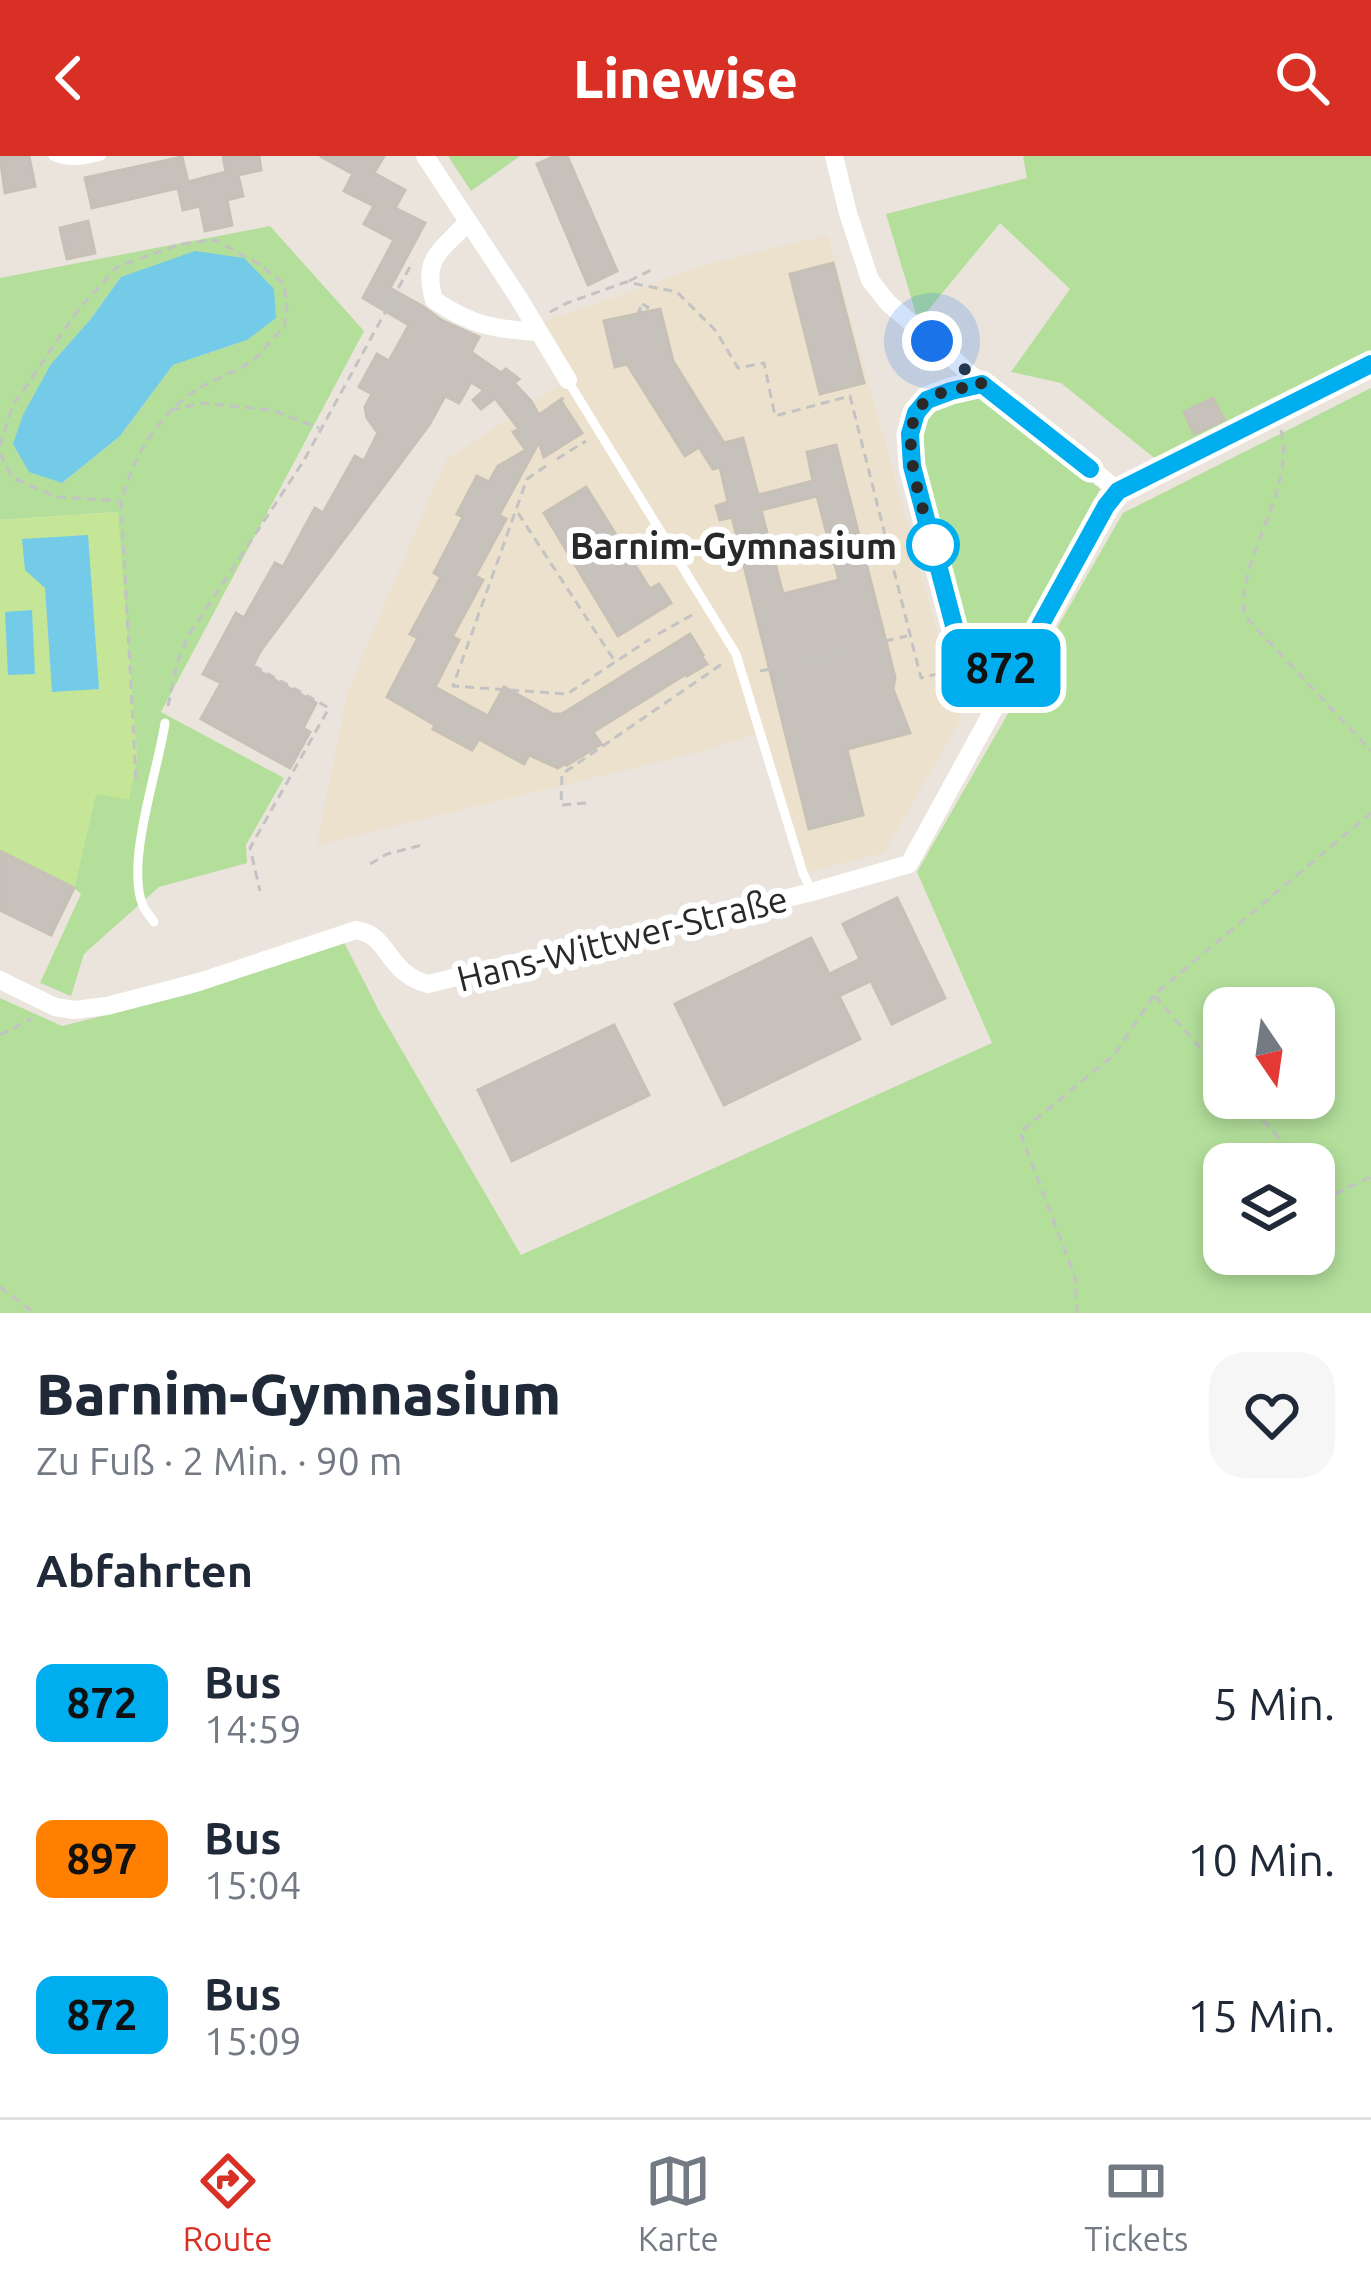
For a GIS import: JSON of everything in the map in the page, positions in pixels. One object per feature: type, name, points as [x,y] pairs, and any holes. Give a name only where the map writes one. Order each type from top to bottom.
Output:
[{"type":"street","points":[[425,156],[568,380]]},
{"type":"street","points":[[834,156],[870,280],[888,303],[1118,491],[1371,364]]},
{"type":"street","points":[[467,223],[434,259],[428,277],[434,300],[481,326],[534,327]]},
{"type":"street","name":"Hans-Wittwer-Straße","points":[[0,980],[56,1007],[106,1006],[199,982],[356,930],[377,938],[404,975],[428,984],[812,892],[909,863],[1118,491]]},
{"type":"lane","points":[[53,156],[80,161],[101,156]]},
{"type":"lane","points":[[568,380],[736,655],[812,892]]},
{"type":"lane","points":[[982,384],[927,400],[916,413],[910,434],[912,466],[965,654],[987,667],[1019,664]]},
{"type":"lane","points":[[154,922],[143,907],[137,876],[164,723]]},
{"type":"path","points":[[0,446],[13,404],[79,310],[117,267],[182,244],[215,240],[284,284],[284,328],[257,357],[197,389],[168,411],[130,470],[121,502],[136,777]]},
{"type":"path","points":[[164,723],[188,636],[303,462],[420,254]]},
{"type":"path","points":[[534,327],[567,303],[655,268]]},
{"type":"path","points":[[626,282],[676,292],[716,331],[738,368],[764,362],[775,416],[850,396],[921,678],[945,672]]},
{"type":"path","points":[[168,411],[202,403],[272,410],[321,429]]},
{"type":"path","points":[[1272,413],[1284,445],[1276,490],[1242,592],[1244,615],[1371,752]]},
{"type":"path","points":[[557,459],[599,433]]},
{"type":"path","points":[[0,454],[14,478],[56,497],[121,502]]},
{"type":"path","points":[[546,466],[527,478],[453,686],[567,694],[650,639]]},
{"type":"path","points":[[516,510],[616,662]]},
{"type":"path","points":[[658,634],[706,607]]},
{"type":"path","points":[[885,641],[910,635]]},
{"type":"path","points":[[800,662],[856,648]]},
{"type":"path","points":[[586,803],[561,805],[562,774],[736,655]]},
{"type":"path","points":[[254,666],[329,708],[250,848],[260,891]]},
{"type":"path","points":[[1077,1313],[1075,1277],[1021,1132],[1114,1054],[1154,995],[1371,813]]},
{"type":"path","points":[[370,864],[422,845]]},
{"type":"path","points":[[1154,995],[1203,1052]]},
{"type":"path","points":[[0,1035],[56,1007]]},
{"type":"path","points":[[1262,1119],[1284,1143]]},
{"type":"path","points":[[1335,1194],[1371,1177]]},
{"type":"path","points":[[0,1287],[34,1313]]},
{"type":"shaded area","points":[[828,235],[961,719],[884,853],[803,873],[758,733],[712,749],[317,845],[348,691],[446,460],[567,380],[528,327],[711,263]]},
{"type":"green space","points":[[448,156],[520,156],[471,191]]},
{"type":"green space","points":[[1023,156],[1371,156],[1371,352],[1164,459],[1153,457],[1061,383],[1011,372],[1070,289],[1000,223],[925,314],[916,314],[886,214],[1027,178]]},
{"type":"green space","points":[[270,226],[364,331],[161,712],[284,778],[246,845],[247,863],[159,887],[84,954],[71,996],[40,983],[81,894],[74,888],[96,793],[137,759],[117,512],[0,520],[0,278]],"holes":[[[121,277],[247,340],[173,365],[120,436],[62,483],[29,471],[90,320]]]},
{"type":"green space","points":[[1371,388],[1371,1313],[0,1313],[0,998],[62,1026],[190,994],[344,942],[521,1255],[992,1043],[917,872],[1123,513]]},
{"type":"green space","points":[[979,392],[1100,489],[1012,655],[988,653],[968,639],[926,472],[924,416],[940,401]]},
{"type":"green space","points":[[118,512],[137,759],[129,800],[96,794],[74,888],[0,851],[0,520]]},
{"type":"water","points":[[195,251],[244,258],[274,289],[276,318],[247,340],[173,365],[120,436],[62,483],[29,472],[13,444],[51,364],[121,277]]},
{"type":"water","points":[[88,535],[99,689],[52,692],[45,588],[25,570],[22,539]]},
{"type":"water","points":[[32,610],[35,674],[8,675],[5,612]]},
{"type":"building","points":[[0,156],[29,156],[35,186],[5,193]]},
{"type":"building","points":[[223,156],[259,156],[261,170],[238,175],[243,196],[227,200],[232,225],[205,231],[200,206],[183,210],[178,188],[92,208],[85,178],[182,157],[188,182],[226,172]]},
{"type":"building","points":[[320,156],[384,156],[374,173],[405,190],[395,208],[425,223],[390,288],[479,337],[471,352],[519,379],[514,383],[539,415],[563,398],[582,433],[544,457],[539,442],[499,515],[506,519],[475,576],[483,580],[452,637],[459,640],[435,687],[488,716],[504,687],[553,714],[562,714],[690,634],[707,664],[593,732],[601,744],[567,765],[558,768],[529,755],[524,764],[479,739],[472,750],[387,697],[418,638],[410,634],[441,577],[434,573],[463,517],[457,514],[477,476],[489,482],[498,466],[526,450],[513,432],[519,429],[495,398],[481,409],[473,400],[484,390],[471,382],[459,403],[445,396],[429,425],[252,667],[316,703],[303,728],[310,732],[290,768],[201,719],[221,683],[203,674],[236,613],[244,618],[275,563],[283,567],[315,508],[323,513],[355,456],[364,461],[378,433],[365,407],[372,394],[359,387],[377,354],[389,361],[409,325],[363,298],[394,240],[364,224],[374,206],[344,191],[353,174]]},
{"type":"building","points":[[567,156],[617,271],[588,285],[537,164]]},
{"type":"building","points":[[88,221],[95,253],[67,259],[60,228]]},
{"type":"building","points":[[833,263],[864,383],[820,394],[790,274]]},
{"type":"building","points":[[660,309],[673,361],[724,443],[743,438],[758,495],[813,481],[807,452],[836,445],[895,677],[893,689],[910,733],[847,749],[863,815],[809,829],[732,517],[720,520],[716,506],[728,502],[720,467],[713,469],[699,447],[685,456],[627,364],[615,367],[604,321]],"holes":[[[817,496],[839,580],[783,594],[761,510]]]},
{"type":"building","points":[[1213,398],[1224,420],[1194,434],[1184,412]]},
{"type":"building","points":[[586,487],[650,589],[659,584],[671,603],[618,636],[544,513]]},
{"type":"building","points":[[0,851],[74,888],[51,935],[0,910]]},
{"type":"building","points":[[897,898],[945,998],[892,1024],[871,981],[839,996],[860,1039],[724,1105],[675,1004],[811,938],[829,974],[860,959],[843,924]]},
{"type":"building","points":[[614,1025],[649,1095],[512,1161],[478,1090]]},
{"type":"bus line","name":"872","points":[[1090,469],[982,384],[927,400],[916,413],[910,434],[912,466],[958,641],[976,662],[1001,668],[1019,664],[1118,491],[1371,364]]},
{"type":"place","name":"Barnim-Gymnasium","points":[[933,545]]},
{"type":"route","points":[[932,341],[982,384],[927,400],[916,413],[910,434],[912,466],[933,545]]}]
